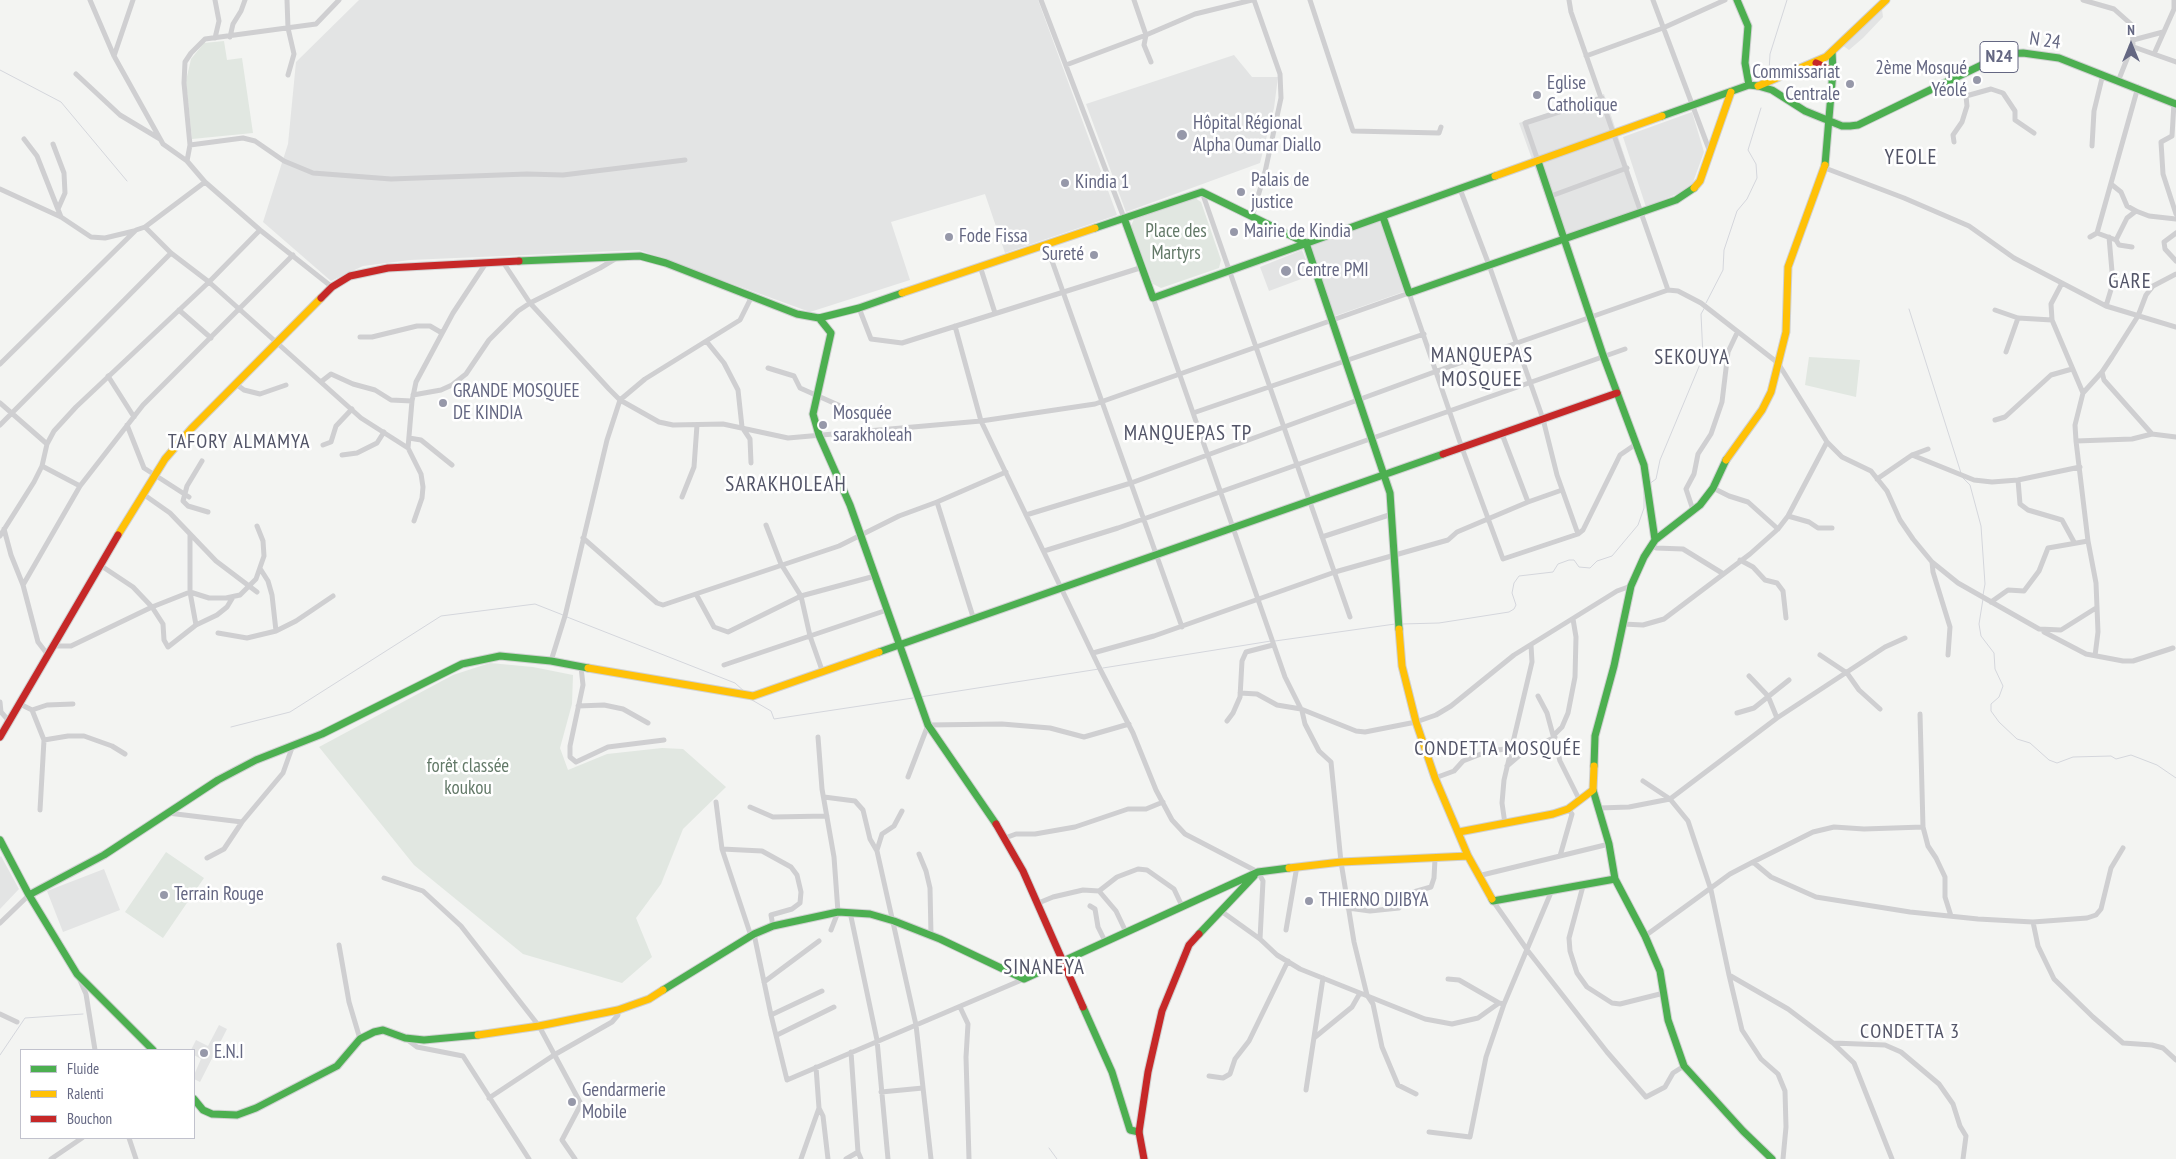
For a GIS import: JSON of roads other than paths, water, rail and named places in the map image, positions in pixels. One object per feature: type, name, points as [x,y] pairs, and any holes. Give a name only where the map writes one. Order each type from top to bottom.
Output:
[{"type":"street","points":[[90,0],[114,56],[163,144],[187,161],[205,182],[260,230],[332,287]]},
{"type":"street","points":[[114,56],[133,0]]},
{"type":"street","points":[[215,0],[219,21],[215,38]]},
{"type":"street","points":[[230,37],[232,24],[241,11],[245,0]]},
{"type":"street","points":[[286,0],[288,28],[294,54],[288,75]]},
{"type":"street","points":[[187,161],[190,145],[184,83],[185,62],[205,39],[316,24],[339,0]]},
{"type":"street","points":[[1041,0],[1142,267],[1256,599],[1285,677],[1319,752],[1331,762],[1341,862],[1348,908],[1367,995],[1373,1004],[1382,1047],[1398,1085],[1416,1094]]},
{"type":"street","points":[[1134,0],[1146,35],[1144,45],[1151,62]]},
{"type":"street","points":[[1066,65],[1146,35],[1195,14],[1253,0],[1280,74],[1281,98],[1265,172],[1252,217]]},
{"type":"street","points":[[1310,0],[1353,130],[1439,133],[1441,127]]},
{"type":"street","points":[[1569,0],[1571,12],[1586,56],[1615,133],[1668,290]]},
{"type":"street","points":[[1653,0],[1710,152]]},
{"type":"street","points":[[1586,56],[1664,28],[1725,0]]},
{"type":"street","points":[[1737,0],[1748,26],[1745,63],[1749,85]]},
{"type":"street","points":[[1153,298],[1749,85],[1758,86],[1816,63],[1829,54],[1886,0]]},
{"type":"street","points":[[2083,0],[2114,9],[2132,25],[2133,40],[2119,79]]},
{"type":"street","points":[[2154,54],[2174,8],[2174,0]]},
{"type":"street","points":[[2133,40],[2162,32]]},
{"type":"street","points":[[2131,46],[2176,62]]},
{"type":"street","name":"N 24","points":[[1828,121],[1842,126],[1858,125],[1992,60],[2007,54],[2023,52],[2059,58],[2119,79],[2175,103]]},
{"type":"street","points":[[1772,1159],[1743,1131],[1684,1066],[1668,1020],[1660,971],[1645,936],[1615,879],[1609,844],[1593,790],[1594,736],[1631,586],[1644,556],[1653,543],[1693,510],[1713,488],[1727,458],[1762,410],[1771,392],[1786,332],[1788,267],[1825,168],[1833,71],[1829,54]]},
{"type":"street","points":[[1816,63],[1833,71]]},
{"type":"street","points":[[76,74],[120,115],[160,139]]},
{"type":"street","points":[[2092,146],[2094,111],[2103,74]]},
{"type":"street","points":[[1953,80],[1966,96],[1967,106],[1962,122],[1953,135],[1954,142]]},
{"type":"street","name":"N24","points":[[1758,86],[1772,90],[1805,111],[1828,121]]},
{"type":"street","points":[[2090,237],[2097,233],[2138,87]]},
{"type":"street","points":[[1966,96],[1991,90],[2003,93],[2015,111],[2015,120],[2034,133]]},
{"type":"street","points":[[503,262],[530,302],[620,400],[659,422],[674,425],[723,424],[788,438],[981,421],[1102,402],[1676,200],[1692,191],[1700,181],[1731,92]]},
{"type":"street","points":[[1602,98],[1525,124],[1648,482],[1653,543],[1656,548],[1683,549],[1722,573]]},
{"type":"street","points":[[2175,103],[2172,136],[2161,142],[2163,174],[2176,214]]},
{"type":"street","points":[[190,145],[243,138],[255,141],[284,160],[313,173],[391,179],[509,174],[563,176],[685,160]]},
{"type":"street","points":[[24,139],[36,156],[61,217]]},
{"type":"street","points":[[53,144],[64,173],[65,193],[58,209]]},
{"type":"street","points":[[1551,196],[1627,168]]},
{"type":"street","points":[[1825,168],[1904,198],[1969,226],[2014,258],[2106,306],[2176,327]]},
{"type":"street","points":[[0,189],[61,217],[91,237],[105,238],[145,226],[205,182]]},
{"type":"street","points":[[2112,184],[2121,192],[2127,206],[2149,216],[2176,219]]},
{"type":"street","points":[[1460,189],[1489,265],[1514,343],[1542,419],[1562,490],[1578,534]]},
{"type":"street","points":[[1202,192],[1350,617]]},
{"type":"street","points":[[0,737],[165,459],[192,429],[332,287],[350,276],[388,268],[621,255],[640,256],[661,261],[751,298],[797,314],[819,318],[859,308],[1202,192],[1306,243],[1390,493],[1402,666],[1416,722],[1435,778],[1478,876],[1493,901],[1528,950],[1607,1052],[1646,1097],[1665,1088],[1673,1074],[1684,1066]]},
{"type":"street","points":[[2116,240],[2126,218],[2136,210]]},
{"type":"street","points":[[1383,217],[1462,448],[1503,559],[1578,534],[1583,530],[1620,455],[1636,444]]},
{"type":"street","points":[[145,226],[171,253],[209,282],[352,409],[408,448],[421,474],[423,487],[422,498],[414,521]]},
{"type":"street","points":[[0,364],[136,230]]},
{"type":"street","points":[[0,536],[42,466],[47,444],[54,431],[76,407],[209,282],[260,230]]},
{"type":"street","points":[[2097,233],[2116,240],[2119,245],[2132,247]]},
{"type":"street","points":[[2176,233],[2164,242],[2165,249],[2176,261]]},
{"type":"street","points":[[2106,306],[2113,283],[2109,237]]},
{"type":"street","points":[[1046,244],[1182,627]]},
{"type":"street","points":[[0,425],[171,253]]},
{"type":"street","points":[[23,585],[80,486],[143,405],[293,255]]},
{"type":"street","points":[[322,381],[332,374],[352,384],[375,390],[391,400],[412,398],[452,386],[466,374],[488,340],[530,302],[621,255]]},
{"type":"street","points":[[408,448],[412,398],[416,382],[442,333],[486,263]]},
{"type":"street","points":[[980,266],[995,313]]},
{"type":"street","points":[[859,308],[871,339],[902,344],[1142,267]]},
{"type":"street","points":[[2095,656],[2098,632],[2096,583],[2088,541],[2075,425],[2083,392],[2102,372],[2138,316],[2146,295],[2153,286],[2176,274]]},
{"type":"street","points":[[2062,283],[2051,304],[2052,320],[2083,392]]},
{"type":"street","points":[[1026,516],[1131,483],[1590,316],[1668,290],[1678,291],[1710,309],[1737,333],[1778,363],[1827,442],[1842,457],[1871,471],[1887,491],[1900,520],[1913,539],[1932,562],[1958,583],[2086,654],[2133,661],[2173,648]]},
{"type":"street","points":[[551,661],[565,616],[607,440],[620,400],[645,379],[740,320],[751,298]]},
{"type":"street","points":[[179,310],[211,338]]},
{"type":"street","points":[[1995,310],[2018,318],[2052,320]]},
{"type":"street","points":[[819,318],[831,333],[813,414],[819,435],[830,455],[861,535],[917,698],[928,725],[1005,838],[1023,871],[1112,1072],[1130,1130],[1139,1132]]},
{"type":"street","points":[[2006,352],[2018,318]]},
{"type":"street","points":[[360,337],[372,337],[417,326],[430,326],[442,333]]},
{"type":"street","points":[[955,326],[981,421],[1100,669],[1129,724],[1172,820],[1185,834],[1258,872],[1263,882],[1260,939]]},
{"type":"street","points":[[1693,510],[1686,489],[1694,474],[1698,454],[1711,434],[1722,402],[1728,352],[1737,333]]},
{"type":"street","points":[[1193,413],[1424,334]]},
{"type":"street","points":[[707,342],[724,364],[738,390],[742,427],[750,440],[751,463]]},
{"type":"street","points":[[1044,551],[1143,518],[1603,355],[1625,349]]},
{"type":"street","points":[[768,368],[794,376],[800,388],[845,408]]},
{"type":"street","points":[[1995,420],[2005,417],[2051,375],[2072,369]]},
{"type":"street","points":[[2102,372],[2104,380],[2152,434]]},
{"type":"street","points":[[108,376],[134,417]]},
{"type":"street","points":[[236,384],[244,390],[260,394],[286,385]]},
{"type":"street","points":[[0,923],[29,895],[104,855],[218,780],[256,760],[322,734],[462,664],[500,656],[551,661],[744,696],[753,696],[1617,393]]},
{"type":"street","points":[[0,404],[47,444]]},
{"type":"street","points":[[323,445],[331,442],[336,426],[352,409]]},
{"type":"street","points":[[127,425],[137,457],[144,468],[154,477],[189,497]]},
{"type":"street","points":[[682,497],[694,467],[697,425]]},
{"type":"street","points":[[342,455],[357,453],[377,443],[384,432]]},
{"type":"street","points":[[1502,434],[1528,502]]},
{"type":"street","points":[[2076,441],[2132,439],[2152,434],[2176,437]]},
{"type":"street","points":[[409,438],[421,440],[452,465]]},
{"type":"street","points":[[1623,624],[1643,625],[1664,619],[1778,529],[1788,516],[1827,442]]},
{"type":"street","points":[[1877,479],[1912,455],[1928,449]]},
{"type":"street","points":[[1912,455],[1974,480],[2018,480],[2080,467]]},
{"type":"street","points":[[202,461],[183,494],[183,502],[188,506],[208,512]]},
{"type":"street","points":[[42,466],[80,486]]},
{"type":"street","points":[[583,538],[657,604],[663,605],[839,546],[899,516],[937,502],[1006,472]]},
{"type":"street","points":[[2018,480],[2020,504],[2028,510],[2062,520],[2074,542]]},
{"type":"street","points":[[1713,488],[1748,502],[1778,529]]},
{"type":"street","points":[[1093,653],[1182,627],[1334,572],[1448,540],[1457,532],[1488,518],[1562,490]]},
{"type":"street","points":[[143,494],[170,513],[216,561],[251,585],[257,592]]},
{"type":"street","points":[[937,502],[974,620]]},
{"type":"street","points":[[1322,537],[1392,514]]},
{"type":"street","points":[[1788,516],[1809,522],[1818,528],[1832,528]]},
{"type":"street","points":[[766,525],[781,564],[800,596],[810,636],[823,673]]},
{"type":"street","points":[[54,646],[71,646],[152,607],[190,592],[209,598],[240,595],[251,585],[261,570],[264,541],[257,526]]},
{"type":"street","points":[[4,529],[11,555],[23,585],[38,642],[48,655]]},
{"type":"street","points":[[190,534],[190,592],[196,625]]},
{"type":"street","points":[[1991,602],[2008,590],[2024,591],[2040,572],[2048,548],[2088,541]]},
{"type":"street","points":[[1740,560],[1752,567],[1765,580],[1777,583],[1782,591],[1786,618]]},
{"type":"street","points":[[1932,562],[1933,572],[1950,627],[1948,655]]},
{"type":"street","points":[[100,566],[133,586],[152,607],[163,624],[164,640],[168,647],[196,625],[217,615],[233,597]]},
{"type":"street","points":[[261,570],[268,581],[272,595],[276,631]]},
{"type":"street","points":[[696,594],[714,627],[728,632],[800,596],[875,576]]},
{"type":"street","points":[[1240,693],[1257,694],[1277,705],[1301,709],[1356,731],[1365,732],[1416,722],[1436,715],[1514,655],[1618,591],[1631,586]]},
{"type":"street","points":[[218,633],[247,638],[276,631],[296,621],[333,596]]},
{"type":"street","points":[[2040,630],[2060,630],[2096,608]]},
{"type":"street","points":[[724,665],[887,610]]},
{"type":"street","points":[[1507,766],[1521,754],[1554,736],[1562,727],[1568,713],[1575,677],[1576,637],[1573,619]]},
{"type":"street","points":[[1599,808],[1629,807],[1670,799],[1777,718],[1885,647],[1905,638]]},
{"type":"street","points":[[1227,721],[1237,706],[1240,693],[1242,662],[1246,652],[1272,642]]},
{"type":"street","points":[[1505,824],[1502,803],[1507,766],[1532,662],[1531,645]]},
{"type":"street","points":[[1820,655],[1847,673],[1859,690],[1880,709]]},
{"type":"street","points":[[581,667],[583,685],[570,746],[570,757],[576,762],[608,748],[664,740]]},
{"type":"street","points":[[1749,676],[1768,696],[1777,718]]},
{"type":"street","points":[[1736,713],[1754,708],[1789,680]]},
{"type":"street","points":[[1538,696],[1547,713],[1560,761],[1580,801]]},
{"type":"street","points":[[0,702],[1,712],[9,721]]},
{"type":"street","points":[[20,704],[32,710],[47,706],[73,704]]},
{"type":"street","points":[[578,706],[604,705],[623,709],[648,723]]},
{"type":"street","points":[[32,710],[44,740],[40,810]]},
{"type":"street","points":[[1920,714],[1923,828],[1928,846],[1945,877],[1945,898],[1952,916]]},
{"type":"street","points":[[928,725],[1002,724],[1050,728],[1084,737],[1129,724]]},
{"type":"street","points":[[908,777],[928,725]]},
{"type":"street","points":[[44,740],[68,736],[84,736],[112,746],[125,754]]},
{"type":"street","points":[[818,737],[824,797],[834,857],[838,912],[831,930]]},
{"type":"street","points":[[206,858],[224,849],[242,822],[284,773],[293,746]]},
{"type":"street","points":[[1435,778],[1454,771],[1463,761],[1486,752],[1512,748]]},
{"type":"street","points":[[1643,781],[1670,799],[1688,821],[1711,890],[1742,1030],[1761,1059],[1778,1074],[1785,1091],[1786,1127],[1783,1159]]},
{"type":"street","points":[[1459,832],[1553,814],[1568,809],[1593,790]]},
{"type":"street","points":[[824,797],[855,801],[863,810],[870,839],[877,851],[916,1025],[930,1159]]},
{"type":"street","points":[[716,802],[722,849],[753,935],[787,1080],[1024,979],[1258,872],[1341,862],[1468,856]]},
{"type":"street","points":[[1005,838],[1016,834],[1035,834],[1075,827],[1128,809],[1146,809],[1163,802]]},
{"type":"street","points":[[750,807],[773,817],[827,816]]},
{"type":"street","points":[[1560,856],[1572,814],[1568,809]]},
{"type":"street","points":[[877,851],[882,834],[894,826],[902,811]]},
{"type":"street","points":[[168,813],[242,822]]},
{"type":"street","points":[[1645,936],[1711,890],[1730,874],[1813,832],[1834,827],[1864,829],[1923,828]]},
{"type":"street","points":[[0,840],[29,895],[77,974],[86,994],[95,1049]]},
{"type":"street","points":[[1478,876],[1609,844]]},
{"type":"street","points":[[1753,862],[1771,876],[1816,897],[1952,916],[2033,922],[2087,918],[2096,915],[2101,909],[2111,868],[2123,848]]},
{"type":"street","points":[[722,849],[762,851],[791,867],[797,875],[802,892],[800,902],[792,909],[771,915],[773,926]]},
{"type":"street","points":[[919,854],[926,870],[930,888],[931,935]]},
{"type":"street","points":[[1348,908],[1370,911],[1399,908],[1410,893],[1431,887],[1434,878],[1435,859]]},
{"type":"street","points":[[1286,930],[1297,866]]},
{"type":"street","points":[[1036,904],[1053,897],[1083,890],[1099,891],[1117,877],[1138,869],[1146,870],[1174,889],[1182,906]]},
{"type":"street","points":[[1144,1159],[1139,1132],[1148,1072],[1162,1011],[1189,945],[1258,872]]},
{"type":"street","points":[[384,878],[423,891],[462,926],[539,1026],[580,1104],[562,1140],[575,1159]]},
{"type":"street","points":[[1493,901],[1615,879]]},
{"type":"street","points":[[1584,886],[1569,938],[1577,972],[1587,986],[1612,1003],[1620,1004],[1664,993]]},
{"type":"street","points":[[1429,1132],[1470,1137],[1486,1057],[1501,1003],[1528,950],[1552,890]]},
{"type":"street","points":[[1099,891],[1116,911],[1126,932]]},
{"type":"street","points":[[1090,906],[1095,909],[1098,927],[1105,941]]},
{"type":"street","points":[[850,911],[878,1040],[888,1159]]},
{"type":"street","points":[[404,1038],[424,1040],[452,1039],[539,1026],[618,1010],[648,999],[753,935],[773,926],[838,912],[850,911],[870,914],[894,921],[931,935],[1024,979]]},
{"type":"street","points":[[1221,911],[1288,961],[1323,978],[1425,1018],[1452,1024],[1478,1018],[1501,1003]]},
{"type":"street","points":[[2033,922],[2038,946],[2054,979],[2093,1017],[2123,1043],[2152,1045],[2163,1048],[2176,1060]]},
{"type":"street","points":[[764,982],[819,941]]},
{"type":"street","points":[[338,945],[349,1002],[360,1039]]},
{"type":"street","points":[[1209,1076],[1223,1078],[1230,1074],[1236,1059],[1249,1041],[1288,961]]},
{"type":"street","points":[[77,974],[152,1049]]},
{"type":"street","points":[[1729,974],[1788,1008],[1833,1043],[1854,1063],[1892,1159]]},
{"type":"street","points":[[1306,1090],[1323,978]]},
{"type":"street","points":[[1448,979],[1459,980],[1501,1003]]},
{"type":"street","points":[[771,1015],[822,991]]},
{"type":"street","points":[[1314,1038],[1352,1007],[1360,993]]},
{"type":"street","points":[[777,1035],[834,1007]]},
{"type":"street","points":[[960,1007],[968,1024],[966,1057],[969,1159]]},
{"type":"street","points":[[489,1098],[554,1055],[612,1022],[618,1015],[618,1010]]},
{"type":"street","points":[[0,1014],[17,1022]]},
{"type":"street","points":[[195,1100],[203,1110],[212,1114],[237,1114],[256,1108],[337,1066],[360,1039],[383,1030],[404,1038],[417,1047],[463,1056],[529,1159]]},
{"type":"street","points":[[1833,1043],[1885,1044],[1901,1052],[1939,1084],[1953,1104],[1960,1126],[1966,1136],[1963,1159]]},
{"type":"street","points":[[851,1052],[860,1159]]},
{"type":"street","points":[[816,1067],[819,1108],[823,1116],[828,1159]]},
{"type":"street","points":[[881,1092],[923,1088]]},
{"type":"street","points":[[801,1159],[819,1108]]},
{"type":"street","points":[[51,1159],[81,1139]]},
{"type":"street","points":[[129,1139],[134,1159]]},
{"type":"street","points":[[846,1159],[858,1152]]},
{"type":"waterway","points":[[1769,72],[1770,54],[1787,0]]},
{"type":"waterway","points":[[0,70],[61,102],[127,181]]},
{"type":"waterway","points":[[1706,303],[1723,270],[1724,250],[1737,211],[1747,199],[1757,178],[1756,164],[1748,150],[1761,108]]},
{"type":"waterway","points":[[1649,484],[1656,479],[1660,460],[1703,357],[1701,314],[1705,307]]},
{"type":"waterway","points":[[1909,309],[1961,473]]},
{"type":"waterway","points":[[1962,477],[1970,485],[1981,526],[1985,584],[1983,595]]},
{"type":"waterway","points":[[1402,624],[1439,623],[1509,612],[1516,605],[1512,593],[1514,583],[1519,576],[1553,572],[1558,564],[1569,560],[1574,560],[1579,567],[1590,568],[1597,561],[1612,556],[1638,525],[1644,508],[1644,488]]},
{"type":"waterway","points":[[1983,599],[1979,624],[1981,636],[1994,653],[1995,669],[2003,686],[1999,697],[1991,704],[1991,711],[1999,722],[2017,739],[2030,743],[2049,760],[2057,763],[2073,757],[2111,756],[2116,759],[2131,755],[2157,765],[2176,778]]},
{"type":"waterway","points":[[231,727],[290,712],[441,616],[535,604],[563,615]]},
{"type":"waterway","points":[[567,617],[735,683],[746,693]]},
{"type":"waterway","points":[[1275,641],[1395,624]]},
{"type":"waterway","points":[[1103,668],[1271,641]]},
{"type":"waterway","points":[[920,697],[1099,669]]},
{"type":"waterway","points":[[752,700],[771,711],[774,719],[913,698]]},
{"type":"waterway","points":[[0,1055],[25,1018],[83,1014]]},
{"type":"waterway","points":[[1049,1148],[1057,1159]]},
{"type":"place","name":"2ème Mosqué Yéolé","points":[[1977,80]]},
{"type":"place","name":"Commissariat Centrale","points":[[1850,84]]},
{"type":"place","name":"Eglise Catholique","points":[[1537,95]]},
{"type":"place","name":"Hôpital Régional Alpha Oumar Diallo","points":[[1182,135]]},
{"type":"place","name":"Kindia 1","points":[[1065,183]]},
{"type":"place","name":"Palais de justice","points":[[1241,192]]},
{"type":"place","name":"Mairie de Kindia","points":[[1234,232]]},
{"type":"place","name":"Fode Fissa","points":[[949,237]]},
{"type":"place","name":"Sureté","points":[[1094,255]]},
{"type":"place","name":"Centre PMI","points":[[1286,271]]},
{"type":"place","name":"GRANDE MOSQUEE DE KINDIA","points":[[443,403]]},
{"type":"place","name":"Mosquée sarakholeah","points":[[823,425]]},
{"type":"place","name":"Terrain Rouge","points":[[164,895]]},
{"type":"place","name":"THIERNO DJIBYA","points":[[1309,901]]},
{"type":"place","name":"E.N.I","points":[[204,1053]]},
{"type":"place","name":"Gendarmerie Mobile","points":[[572,1102]]},
{"type":"district","name":"YEOLE","points":[[1911,158]]},
{"type":"district","name":"GARE","points":[[2130,282]]},
{"type":"district","name":"SEKOUYA","points":[[1692,358]]},
{"type":"district","name":"MANQUEPAS MOSQUEE","points":[[1482,368]]},
{"type":"district","name":"MANQUEPAS TP","points":[[1188,434]]},
{"type":"district","name":"TAFORY ALMAMYA","points":[[239,442]]},
{"type":"district","name":"SARAKHOLEAH","points":[[786,485]]},
{"type":"district","name":"СONDETTA MOSQUÉE","points":[[1498,749]]},
{"type":"district","name":"SINANEYA","points":[[1044,968]]},
{"type":"district","name":"СONDETTA 3","points":[[1910,1032]]},
{"type":"park label","name":"Place des Martyrs","points":[[1176,243]]},
{"type":"park label","name":"forêt classée koukou","points":[[468,778]]}]
